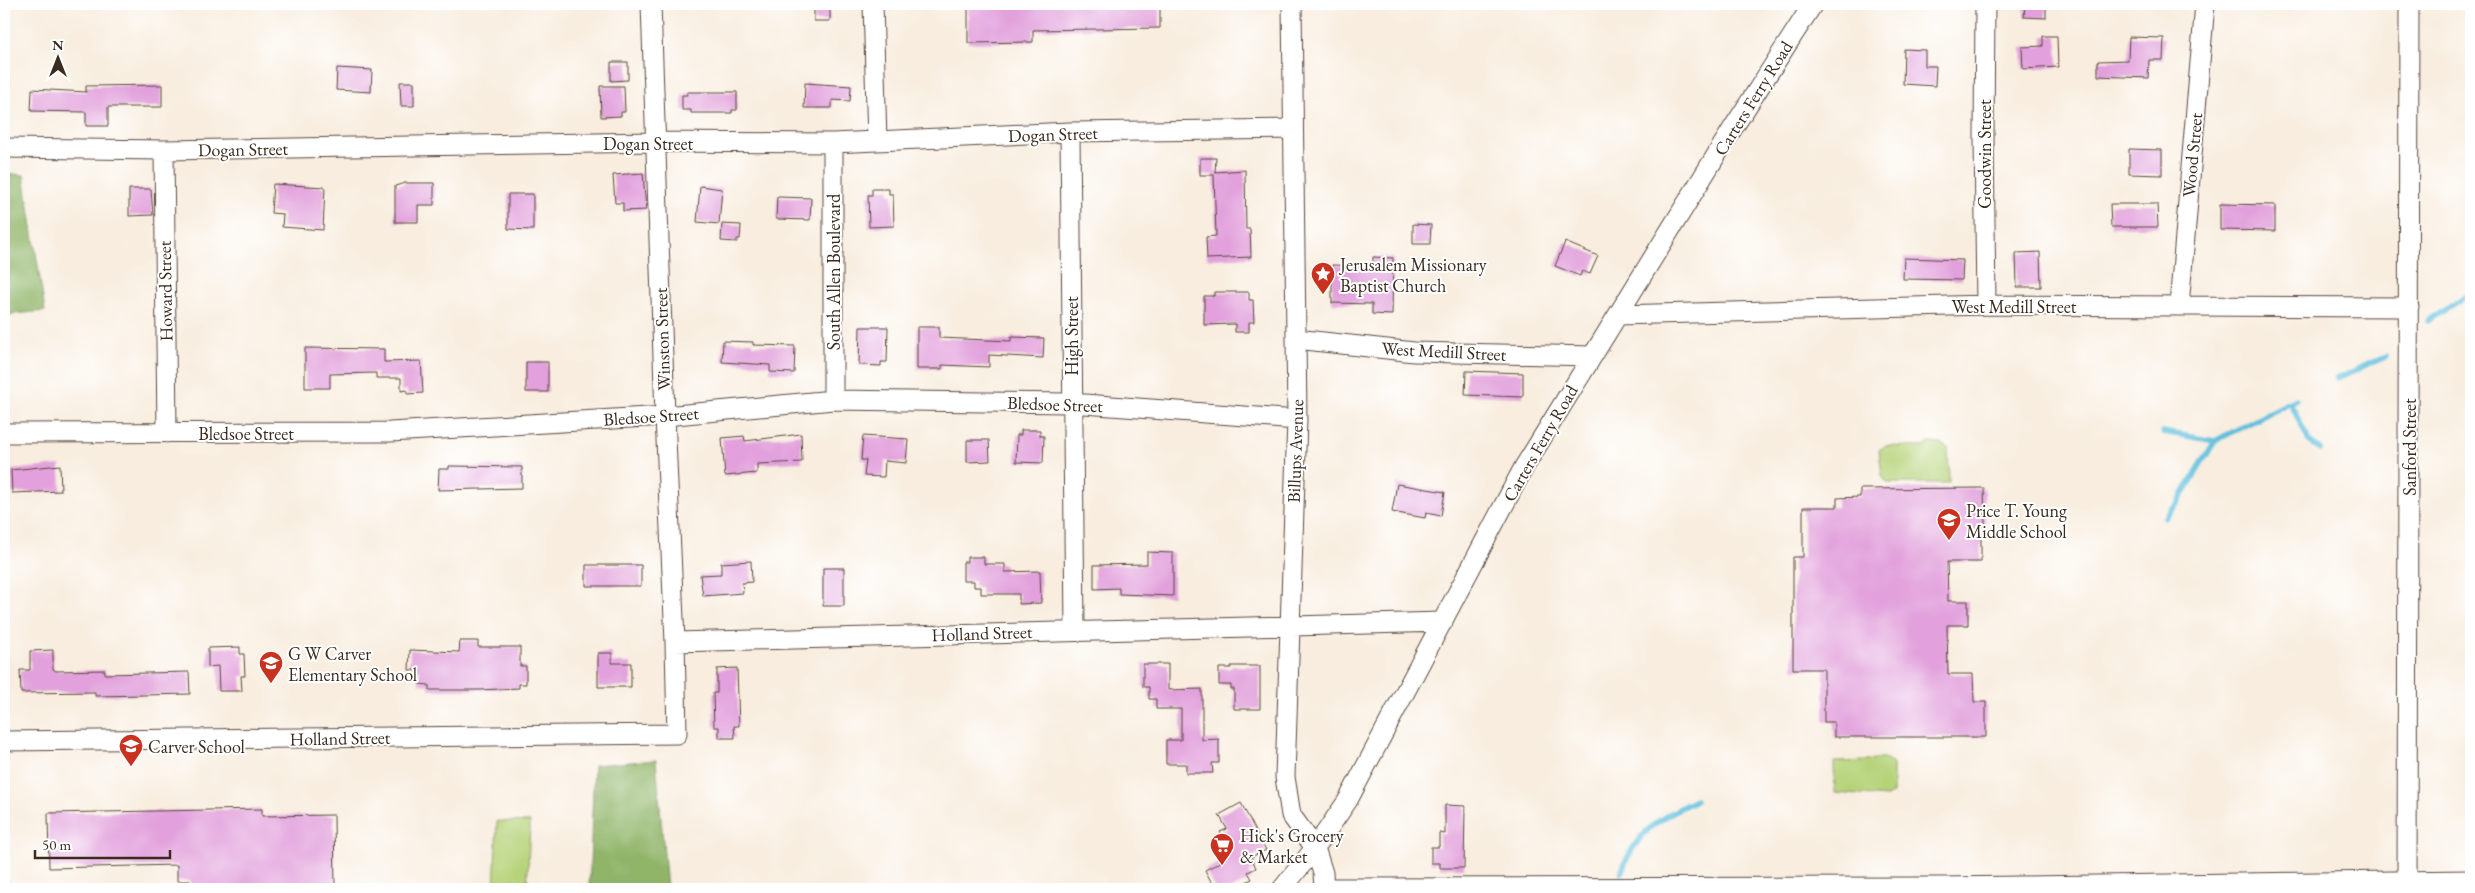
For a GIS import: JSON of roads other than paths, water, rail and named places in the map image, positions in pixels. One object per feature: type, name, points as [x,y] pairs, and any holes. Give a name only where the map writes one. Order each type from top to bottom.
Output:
[{"type":"street","name":"Winston Street","points":[[651,4],[675,642],[676,734]]},
{"type":"street","points":[[873,4],[877,141]]},
{"type":"street","name":"Billups Avenue","points":[[1292,4],[1296,420],[1288,627],[1286,795],[1291,814],[1315,848],[1321,866],[1324,889]]},
{"type":"street","name":"Carters Ferry Road","points":[[1282,889],[1315,848],[1364,772],[1524,466],[1813,4]]},
{"type":"street","name":"Goodwin Street","points":[[1985,4],[1986,305]]},
{"type":"street","name":"Wood Street","points":[[2179,306],[2205,4]]},
{"type":"street","name":"Sanford Street","points":[[2407,884],[2409,4]]},
{"type":"street","name":"Dogan Street","points":[[4,148],[164,150],[656,142],[833,143],[1070,132],[1292,129]]},
{"type":"street","name":"High Street","points":[[1070,132],[1071,403],[1075,630]]},
{"type":"street","name":"South Allen Boulevard","points":[[833,143],[833,400]]},
{"type":"street","name":"Howard Street","points":[[164,150],[166,433]]},
{"type":"street","name":"West Medill Street","points":[[1618,316],[1986,305],[2409,307]]},
{"type":"street","name":"West Medill Street","points":[[1296,339],[1414,352],[1592,356]]},
{"type":"street","name":"Bledsoe Street","points":[[4,433],[390,432],[665,416],[833,400],[1071,403],[1296,420]]},
{"type":"street","name":"Holland Street","points":[[675,642],[1075,630],[1288,627],[1443,622]]},
{"type":"street","name":"Holland Street","points":[[4,741],[676,734]]},
{"type":"street","points":[[1324,889],[1942,888],[2407,884],[2471,880]]},
{"type":"waterway","points":[[2428,321],[2471,293]]},
{"type":"waterway","points":[[2337,378],[2386,356]]},
{"type":"waterway","points":[[2165,517],[2177,504],[2215,441],[2296,399]]},
{"type":"waterway","points":[[2290,402],[2309,441],[2320,449]]},
{"type":"waterway","points":[[2163,432],[2215,441]]},
{"type":"waterway","points":[[1621,873],[1633,847],[1650,828],[1670,813],[1696,800]]},
{"type":"place","name":"Jerusalem Missionary Baptist Church","points":[[1323,295]]},
{"type":"place","name":"Price T. Young Middle School","points":[[1949,541]]},
{"type":"place","name":"G W Carver Elementary School","points":[[271,684]]},
{"type":"place","name":"Carver School","points":[[131,767]]},
{"type":"place","name":"Hick's Grocery & Market","points":[[1222,866]]}]
